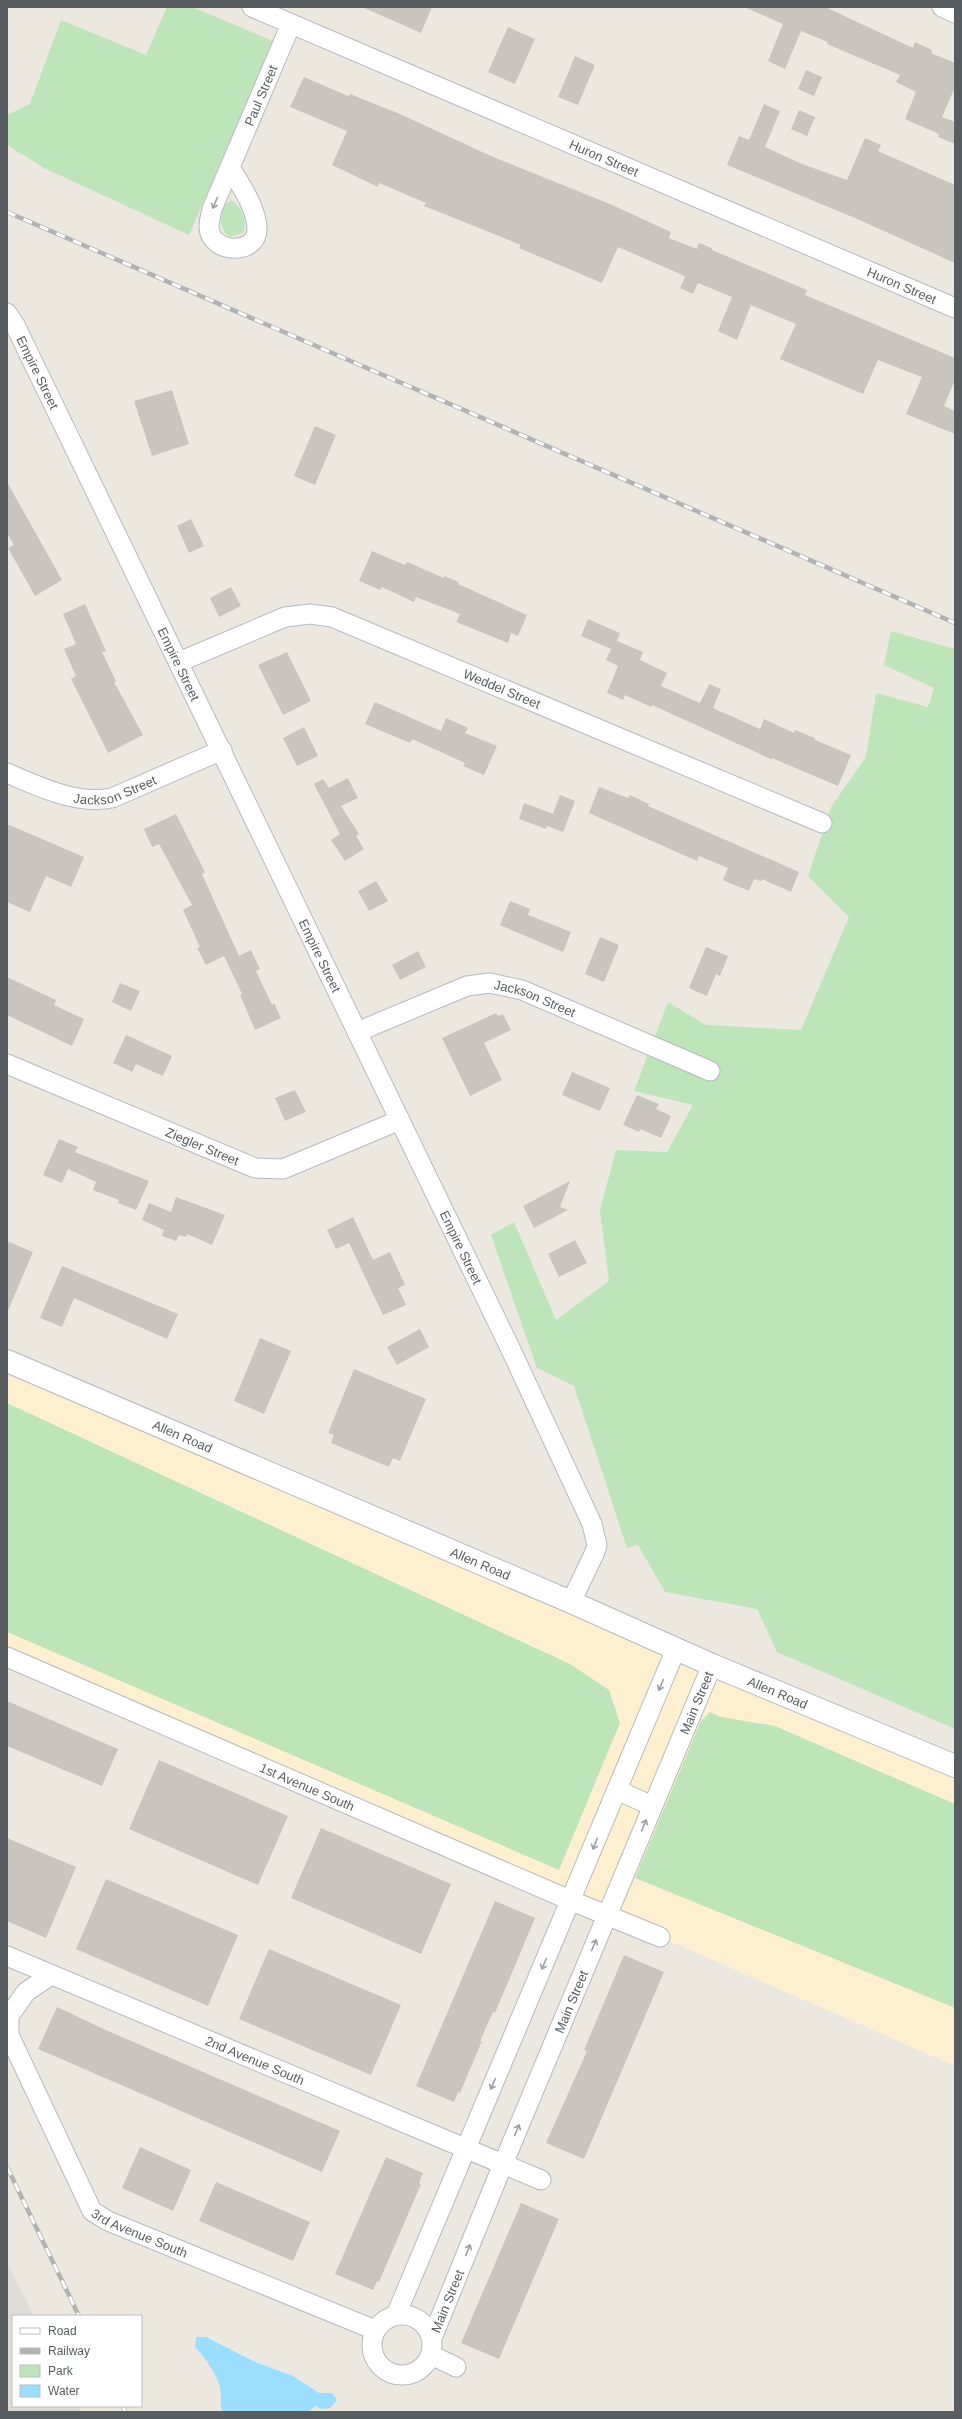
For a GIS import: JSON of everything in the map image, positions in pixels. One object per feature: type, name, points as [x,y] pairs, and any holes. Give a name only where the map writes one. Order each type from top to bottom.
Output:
[{"type":"main road","name":"Allen Road","points":[[7,1360],[571,1602],[712,1665],[955,1766]]},
{"type":"street","name":"Huron Street","points":[[252,7],[955,308]]},
{"type":"street","points":[[942,7],[955,13]]},
{"type":"street","name":"Paul Street","points":[[230,167],[291,24]]},
{"type":"street","name":"Empire Street","points":[[7,313],[15,325],[222,750],[511,1350],[592,1524],[597,1545],[571,1602]]},
{"type":"street","name":"Weddel Street","points":[[179,662],[285,617],[310,614],[332,617],[822,823]]},
{"type":"street","name":"Jackson Street","points":[[7,773],[78,799],[98,801],[112,798],[222,750]]},
{"type":"street","name":"Jackson Street","points":[[357,1032],[467,986],[490,983],[522,990],[710,1070]]},
{"type":"street","name":"Ziegler Street","points":[[7,1064],[254,1168],[268,1170],[283,1169],[400,1120]]},
{"type":"street","points":[[396,2315],[465,2149],[572,1901],[676,1649]]},
{"type":"street","name":"1st Avenue South","points":[[7,1657],[572,1901],[607,1914],[660,1937]]},
{"type":"street","name":"Main Street","points":[[432,2347],[503,2164],[712,1665]]},
{"type":"street","points":[[617,1790],[652,1806]]},
{"type":"street","name":"2nd Avenue South","points":[[7,1956],[541,2180]]},
{"type":"street","name":"3rd Avenue South","points":[[50,1974],[26,1992],[9,2016],[9,2036],[92,2211],[108,2221],[375,2330]]},
{"type":"street","points":[[432,2347],[418,2372],[407,2376],[387,2372],[376,2361],[372,2351],[372,2340],[375,2330],[386,2319],[396,2315],[415,2317],[424,2323],[432,2347],[456,2367]]},
{"type":"shaded area","points":[[7,1361],[955,1766],[955,2066],[660,1937],[7,1657]]},
{"type":"shaded area","points":[[7,2263],[33,2315],[12,2315],[12,2407],[78,2407],[81,2412],[7,2412]]},
{"type":"green space","points":[[167,7],[192,7],[273,41],[189,235],[44,168],[7,145],[7,115],[30,104],[61,20],[146,55]]},
{"type":"green space","points":[[231,200],[241,210],[245,224],[243,233],[230,237],[223,229],[221,218],[224,208]]},
{"type":"green space","points":[[891,631],[955,649],[955,1729],[777,1652],[757,1609],[665,1592],[638,1545],[627,1548],[574,1386],[537,1368],[491,1235],[514,1222],[556,1320],[609,1281],[600,1210],[616,1150],[667,1152],[693,1105],[634,1091],[668,1002],[706,1025],[801,1030],[849,917],[808,876],[831,807],[866,757],[876,693],[928,707],[934,688],[884,665]]},
{"type":"green space","points":[[7,1403],[570,1664],[609,1690],[620,1723],[559,1870],[7,1632]]},
{"type":"green space","points":[[710,1712],[721,1717],[775,1726],[955,1804],[955,2008],[635,1878],[701,1721]]},
{"type":"water","points":[[196,2337],[206,2337],[253,2361],[293,2376],[319,2393],[332,2393],[337,2400],[330,2408],[321,2409],[316,2406],[307,2412],[223,2412],[218,2380],[208,2362],[195,2347]]},
{"type":"building","points":[[362,7],[432,7],[421,33]]},
{"type":"building","points":[[744,7],[825,7],[913,48],[915,42],[932,50],[931,53],[955,63],[955,87],[942,117],[955,122],[955,144],[938,137],[939,134],[905,119],[916,92],[896,82],[900,75],[827,44],[828,42],[801,31],[785,69],[768,61],[783,24]]},
{"type":"building","points":[[508,27],[535,39],[515,84],[488,72]]},
{"type":"building","points":[[575,56],[595,65],[578,105],[558,97]]},
{"type":"building","points":[[806,70],[822,77],[814,96],[798,89]]},
{"type":"building","points":[[304,77],[348,96],[350,94],[400,114],[493,157],[610,204],[671,232],[669,238],[697,249],[699,243],[712,248],[712,250],[807,290],[805,295],[955,358],[955,380],[944,406],[955,411],[955,434],[906,414],[922,377],[878,360],[863,394],[780,359],[796,324],[751,305],[737,340],[718,331],[732,297],[698,283],[693,294],[680,288],[685,277],[618,247],[602,283],[519,248],[521,245],[424,206],[426,203],[379,183],[378,187],[332,165],[347,131],[290,107]]},
{"type":"building","points":[[764,104],[780,111],[765,147],[802,164],[847,180],[865,138],[881,145],[878,151],[955,185],[955,263],[855,218],[727,165],[739,136],[749,140]]},
{"type":"building","points":[[799,110],[815,117],[807,136],[791,129]]},
{"type":"building","points":[[172,390],[189,444],[152,456],[134,401]]},
{"type":"building","points":[[315,426],[336,435],[315,485],[294,476]]},
{"type":"building","points":[[7,482],[62,580],[35,596],[8,548],[14,545],[7,533]]},
{"type":"building","points":[[191,519],[204,546],[189,553],[177,526]]},
{"type":"building","points":[[372,551],[405,565],[407,562],[444,578],[444,576],[459,582],[458,584],[527,615],[518,636],[511,633],[508,643],[456,622],[460,614],[416,597],[414,602],[382,587],[380,590],[359,581]]},
{"type":"building","points":[[231,587],[241,606],[219,617],[210,598]]},
{"type":"building","points":[[85,604],[106,651],[102,652],[116,681],[114,682],[143,735],[108,753],[71,679],[76,676],[64,649],[76,644],[63,614]]},
{"type":"building","points":[[588,619],[620,633],[617,641],[643,652],[640,660],[667,673],[661,686],[700,703],[709,684],[721,689],[713,708],[760,729],[764,719],[794,733],[795,730],[815,738],[815,740],[851,755],[838,786],[772,758],[771,759],[652,705],[651,707],[625,695],[623,700],[607,693],[618,666],[606,660],[611,649],[581,636]]},
{"type":"building","points":[[287,652],[311,701],[283,715],[258,665]]},
{"type":"building","points":[[375,702],[441,731],[446,718],[468,728],[465,733],[497,746],[484,775],[463,766],[465,763],[412,739],[410,743],[365,724]]},
{"type":"building","points":[[304,727],[318,756],[297,766],[283,738]]},
{"type":"building","points":[[348,778],[358,798],[341,806],[359,834],[356,836],[364,849],[345,861],[331,840],[340,834],[314,784],[323,779],[329,788]]},
{"type":"building","points":[[599,787],[628,798],[630,795],[649,804],[648,806],[799,872],[791,892],[762,879],[761,881],[754,879],[749,891],[723,880],[728,868],[699,856],[697,861],[589,813]]},
{"type":"building","points":[[560,795],[575,801],[563,832],[547,826],[546,829],[519,819],[524,803],[553,814]]},
{"type":"building","points":[[176,814],[205,872],[202,874],[239,956],[251,950],[260,969],[256,971],[272,1005],[274,1003],[281,1018],[255,1030],[240,995],[242,994],[224,956],[206,965],[197,948],[200,947],[183,910],[192,905],[159,844],[152,847],[144,829]]},
{"type":"building","points":[[7,824],[84,857],[71,887],[46,876],[30,912],[7,902]]},
{"type":"building","points":[[376,881],[388,901],[369,911],[358,891]]},
{"type":"building","points":[[510,901],[530,909],[528,915],[571,932],[563,952],[500,925]]},
{"type":"building","points":[[600,937],[619,945],[604,982],[585,974]]},
{"type":"building","points":[[706,947],[728,956],[720,976],[716,974],[707,996],[689,988]]},
{"type":"building","points":[[418,951],[426,967],[400,980],[392,965]]},
{"type":"building","points":[[7,977],[56,1000],[54,1005],[84,1019],[72,1046],[7,1015]]},
{"type":"building","points":[[120,983],[140,991],[131,1011],[112,1002]]},
{"type":"building","points":[[496,1013],[498,1016],[503,1014],[511,1030],[484,1043],[502,1080],[470,1096],[442,1038]]},
{"type":"building","points":[[126,1035],[172,1056],[163,1076],[136,1064],[132,1072],[113,1063]]},
{"type":"building","points":[[572,1072],[610,1088],[600,1111],[562,1095]]},
{"type":"building","points":[[295,1090],[306,1112],[285,1121],[275,1098]]},
{"type":"building","points":[[637,1095],[659,1104],[656,1109],[671,1116],[661,1138],[640,1129],[639,1132],[623,1125]]},
{"type":"building","points":[[59,1139],[78,1147],[75,1152],[149,1181],[136,1210],[118,1203],[119,1200],[93,1190],[96,1182],[68,1169],[62,1183],[43,1175]]},
{"type":"building","points":[[570,1181],[560,1207],[568,1210],[534,1228],[523,1206]]},
{"type":"building","points":[[176,1197],[225,1215],[212,1245],[187,1234],[186,1237],[179,1235],[176,1241],[162,1236],[164,1230],[142,1220],[149,1203],[171,1212]]},
{"type":"building","points":[[353,1217],[373,1260],[390,1252],[405,1285],[398,1288],[406,1305],[383,1315],[349,1243],[336,1249],[327,1230]]},
{"type":"building","points":[[575,1240],[587,1263],[559,1277],[548,1254]]},
{"type":"building","points":[[7,1241],[33,1252],[7,1313]]},
{"type":"building","points":[[62,1266],[178,1314],[167,1339],[74,1298],[62,1327],[40,1318]]},
{"type":"building","points":[[420,1329],[429,1347],[397,1365],[387,1347]]},
{"type":"building","points":[[260,1338],[291,1351],[264,1414],[234,1401]]},
{"type":"building","points":[[354,1369],[426,1399],[400,1461],[393,1458],[389,1467],[331,1443],[334,1435],[328,1433]]},
{"type":"building","points":[[7,1701],[118,1749],[102,1786],[7,1746]]},
{"type":"building","points":[[159,1760],[288,1816],[258,1885],[129,1829]]},
{"type":"building","points":[[321,1828],[451,1884],[421,1954],[291,1898]]},
{"type":"building","points":[[7,1838],[76,1867],[46,1938],[7,1921]]},
{"type":"building","points":[[106,1879],[238,1935],[208,2006],[76,1949]]},
{"type":"building","points":[[495,1901],[535,1918],[495,2013],[493,2012],[480,2041],[482,2041],[460,2093],[458,2092],[454,2102],[416,2086]]},
{"type":"building","points":[[269,1949],[401,2005],[371,2075],[239,2019]]},
{"type":"building","points":[[624,1955],[664,1972],[584,2159],[546,2143],[587,2051],[584,2050]]},
{"type":"building","points":[[57,2007],[108,2031],[340,2131],[322,2172],[38,2049]]},
{"type":"building","points":[[140,2147],[191,2170],[173,2211],[122,2188]]},
{"type":"building","points":[[386,2157],[423,2173],[419,2183],[421,2184],[379,2282],[377,2281],[373,2290],[335,2274]]},
{"type":"building","points":[[216,2182],[310,2222],[293,2261],[199,2221]]},
{"type":"building","points":[[521,2203],[559,2219],[499,2359],[461,2343]]},
{"type":"railway","points":[[7,212],[955,623]]},
{"type":"railway","points":[[7,2167],[79,2315]]},
{"type":"railway","points":[[123,2407],[125,2412]]}]
